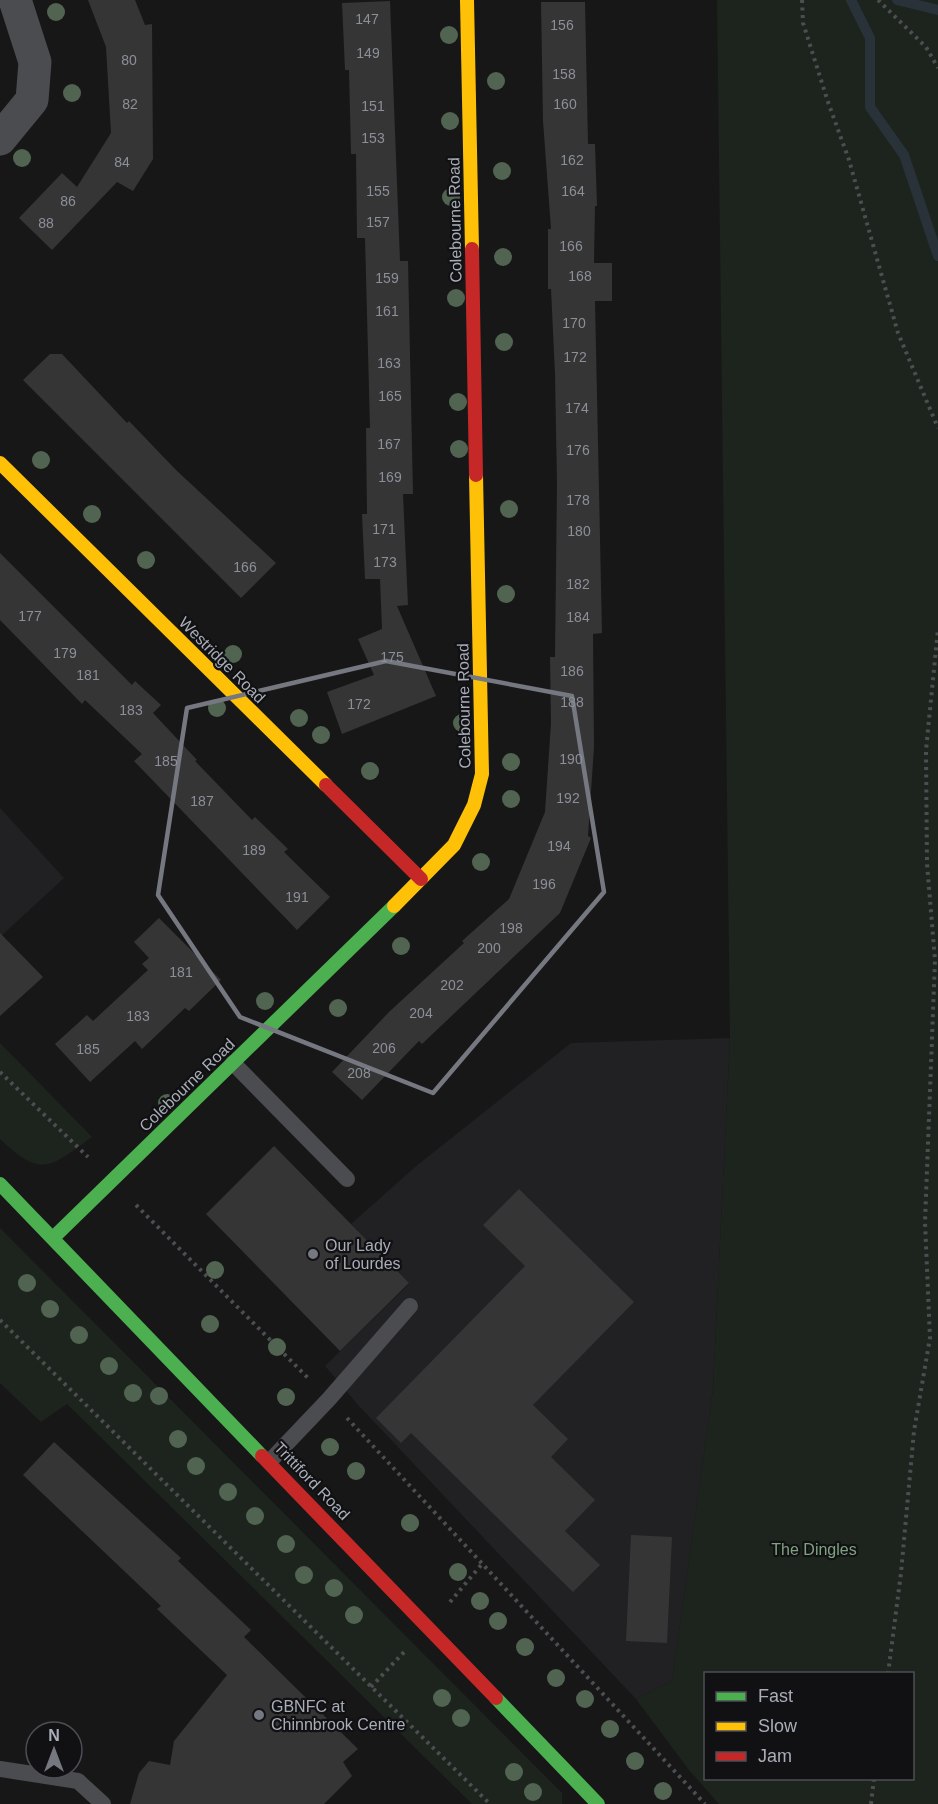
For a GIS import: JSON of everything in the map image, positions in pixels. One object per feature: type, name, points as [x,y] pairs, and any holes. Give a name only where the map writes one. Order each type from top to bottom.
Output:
[{"type":"street","points":[[0,139],[32,100],[35,62],[15,0]]},
{"type":"street","name":"Colebourne Road","points":[[54,1237],[422,879],[454,845],[474,805],[482,774],[467,0]]},
{"type":"street","name":"Westridge Road","points":[[0,463],[422,879]]},
{"type":"street","name":"Trittiford Road","points":[[0,1184],[54,1237],[598,1804]]},
{"type":"lane","points":[[233,1063],[347,1179]]},
{"type":"lane","points":[[270,1461],[329,1399],[411,1306]]},
{"type":"lane","points":[[0,1769],[78,1781],[103,1804]]},
{"type":"path","points":[[802,0],[803,23],[849,160],[898,333],[938,428]]},
{"type":"path","points":[[878,0],[926,47],[938,68]]},
{"type":"path","points":[[888,1672],[901,1573],[914,1431],[930,1338],[925,1222],[936,960],[927,864],[926,750],[938,629]]},
{"type":"path","points":[[0,1072],[329,1399],[705,1804]]},
{"type":"path","points":[[0,1320],[490,1804]]},
{"type":"path","points":[[871,1804],[874,1780]]},
{"type":"highlighted area","points":[[386,661],[572,696],[604,892],[433,1093],[240,1017],[158,895],[187,708]]},
{"type":"shaded area","points":[[0,808],[64,878],[0,937]]},
{"type":"shaded area","points":[[730,1038],[713,1389],[672,1681],[636,1699],[359,1406],[325,1366],[409,1284],[351,1224],[415,1167],[571,1043]]},
{"type":"green space","name":"The Dingles","points":[[717,0],[938,0],[938,1804],[719,1804],[689,1770],[636,1699],[672,1681],[713,1389],[730,1038]]},
{"type":"green space","points":[[0,1043],[92,1137],[66,1156],[46,1164],[36,1164],[26,1160],[0,1139]]},
{"type":"green space","points":[[0,1228],[562,1793],[562,1804],[472,1804],[67,1404],[41,1422],[0,1383]]},
{"type":"building","points":[[88,0],[135,0],[145,25],[152,24],[153,159],[133,191],[117,182],[52,250],[19,218],[62,173],[77,187],[111,133],[106,47]]},
{"type":"building","points":[[390,1],[400,261],[408,261],[413,494],[403,494],[408,605],[397,606],[436,696],[342,734],[327,692],[374,675],[358,639],[382,629],[380,579],[365,579],[362,514],[367,514],[366,428],[370,428],[365,238],[357,238],[356,154],[351,154],[349,70],[345,70],[342,3]]},
{"type":"building","points":[[541,2],[585,2],[588,144],[595,144],[597,206],[595,206],[594,263],[612,263],[612,301],[595,301],[602,633],[593,634],[594,747],[588,836],[591,838],[560,913],[422,1044],[419,1041],[362,1100],[332,1072],[389,1012],[509,899],[545,812],[551,723],[550,657],[555,657],[557,484],[555,374],[551,289],[548,289],[548,229],[551,229],[543,121]]},
{"type":"building","points":[[50,354],[62,354],[127,423],[129,421],[176,470],[276,563],[241,598],[23,380]]},
{"type":"building","points":[[0,553],[132,685],[135,681],[161,705],[153,713],[197,760],[195,761],[252,820],[255,817],[288,849],[284,852],[330,897],[297,930],[134,761],[142,754],[85,700],[82,704],[0,620]]},
{"type":"building","points":[[159,918],[221,980],[189,1011],[185,1008],[142,1049],[135,1041],[90,1082],[55,1044],[87,1015],[93,1021],[148,970],[142,964],[149,958],[134,942]]},
{"type":"building","points":[[0,933],[43,977],[0,1016]]},
{"type":"building","name":"Our Lady of Lourdes","points":[[274,1146],[409,1283],[340,1351],[206,1214]]},
{"type":"building","points":[[519,1189],[634,1302],[533,1405],[568,1439],[551,1457],[595,1500],[565,1531],[600,1565],[573,1592],[411,1433],[401,1443],[376,1418],[525,1266],[483,1225]]},
{"type":"building","name":"GBNFC at Chinnbrook Centre","points":[[54,1442],[181,1558],[178,1561],[251,1630],[244,1637],[358,1749],[343,1762],[352,1776],[324,1804],[130,1804],[139,1773],[149,1761],[170,1765],[174,1741],[227,1675],[157,1609],[161,1606],[23,1475]]},
{"type":"building","points":[[631,1535],[672,1537],[667,1643],[626,1641]]},
{"type":"waterway","points":[[851,0],[870,38],[870,107],[904,155],[938,256]]},
{"type":"waterway","points":[[897,0],[938,10]]},
{"type":"traffic: fast","points":[[54,1237],[394,906]]},
{"type":"traffic: fast","points":[[0,1184],[262,1456]]},
{"type":"traffic: fast","points":[[496,1698],[598,1804]]},
{"type":"traffic: slow","points":[[467,0],[472,249]]},
{"type":"traffic: slow","points":[[0,463],[326,785]]},
{"type":"traffic: slow","points":[[394,906],[454,845],[474,805],[482,774],[476,475]]},
{"type":"traffic: jam","points":[[472,249],[476,475]]},
{"type":"traffic: jam","points":[[326,785],[421,879]]},
{"type":"traffic: jam","points":[[262,1456],[496,1698]]},
{"type":"place","name":"Our Lady of Lourdes","points":[[313,1254]]},
{"type":"place","name":"GBNFC at Chinnbrook Centre","points":[[259,1715]]}]
